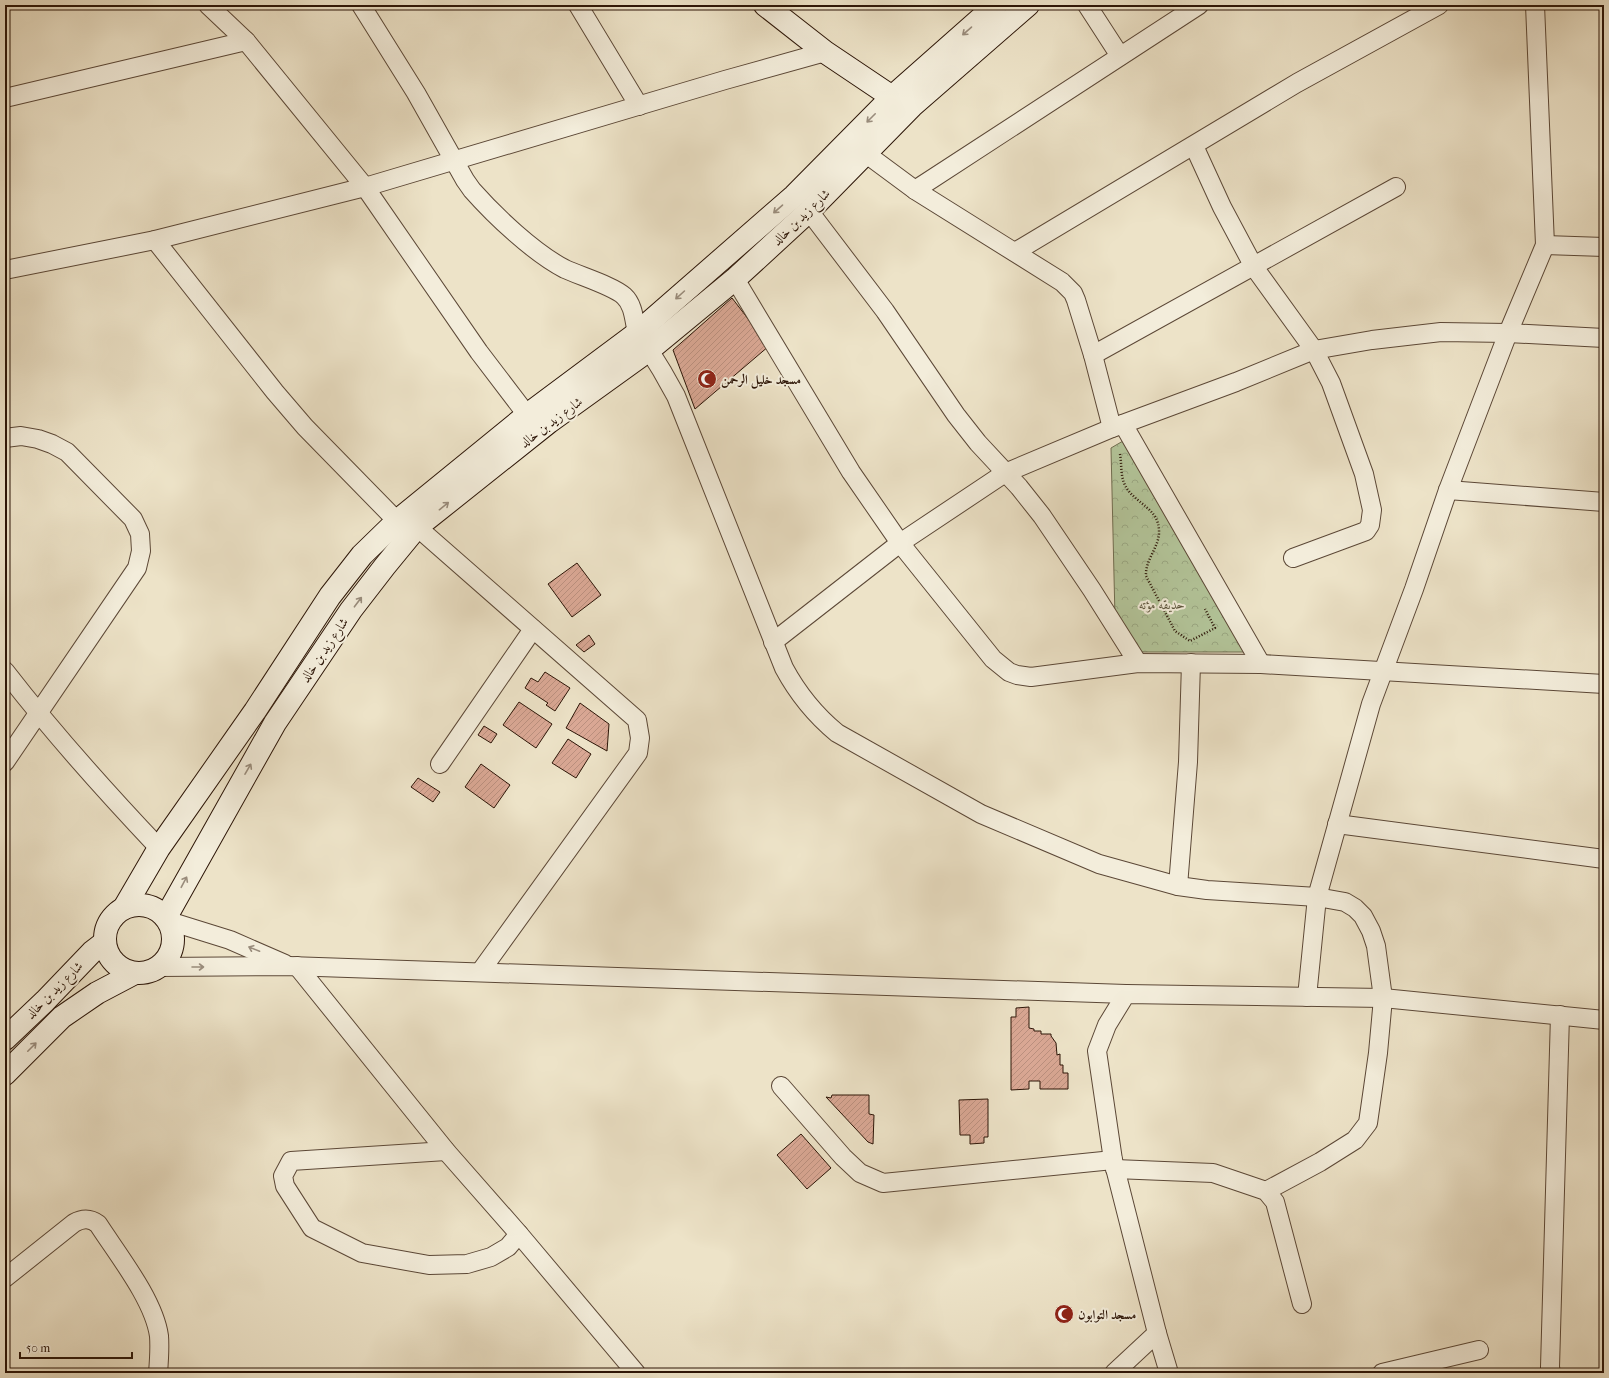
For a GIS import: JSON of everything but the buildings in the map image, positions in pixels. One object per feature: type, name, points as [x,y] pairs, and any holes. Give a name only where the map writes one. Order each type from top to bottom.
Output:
[{"type":"main road","points":[[765,5],[825,52],[892,96]]},
{"type":"main road","name":"شارع زيد بن خالد","points":[[124,908],[159,848],[255,711],[330,596],[362,555],[549,422],[643,342],[794,196],[892,96],[996,5]]},
{"type":"main road","name":"شارع زيد بن خالد","points":[[167,919],[274,723],[351,610],[385,566],[407,524],[527,415],[643,342],[735,279],[809,211],[912,106],[1028,5]]},
{"type":"main road","points":[[131,905],[146,905],[154,907],[167,919],[174,937],[173,946],[166,961],[160,967],[152,971],[135,973],[128,972],[115,963],[108,954],[105,942],[106,930],[110,920],[124,908],[131,905]]},
{"type":"main road","name":"شارع زيد بن خالد","points":[[5,1038],[45,1001],[92,952],[105,942]]},
{"type":"main road","name":"شارع زيد بن خالد","points":[[5,1074],[62,1017],[97,993],[135,973]]},
{"type":"street","points":[[208,5],[246,41],[365,187],[479,352],[527,415]]},
{"type":"street","points":[[361,5],[413,87],[465,180],[480,199],[538,252],[566,269],[623,295],[631,307],[643,342],[676,396],[784,668],[795,689],[814,712],[837,733],[981,814],[1099,864],[1178,886],[1221,892],[1317,897],[1345,902],[1363,916],[1376,946],[1383,998],[1378,1053],[1368,1123],[1355,1140],[1320,1162],[1266,1191]]},
{"type":"street","points":[[578,5],[639,106]]},
{"type":"street","points":[[1087,5],[1120,56]]},
{"type":"street","points":[[914,190],[1199,5]]},
{"type":"street","points":[[1015,252],[1194,146],[1298,82],[1439,5]]},
{"type":"street","points":[[1307,997],[1317,897],[1371,704],[1448,490],[1508,332],[1545,245],[1535,5]]},
{"type":"street","points":[[5,98],[246,41]]},
{"type":"street","points":[[5,270],[155,240],[365,187],[825,52]]},
{"type":"street","points":[[1194,146],[1222,207],[1254,267],[1314,350],[1330,383],[1364,474],[1372,510],[1372,517],[1366,531],[1293,558]]},
{"type":"street","points":[[866,153],[914,190],[1062,282],[1073,293],[1117,426],[1261,664]]},
{"type":"street","points":[[1093,355],[1396,187]]},
{"type":"street","points":[[809,211],[884,311],[956,415],[978,443],[1019,487],[1050,527],[1138,663]]},
{"type":"street","points":[[155,240],[275,392],[305,427],[407,524],[533,629],[637,720],[640,738],[638,753],[480,972]]},
{"type":"street","points":[[1545,245],[1604,247]]},
{"type":"street","points":[[735,279],[851,472],[900,543],[978,642],[993,659],[1009,672],[1017,675],[1031,676],[1138,663],[1261,664],[1604,684]]},
{"type":"street","points":[[773,642],[900,543],[1005,473],[1117,426],[1314,350],[1372,340],[1441,332],[1508,332],[1604,338]]},
{"type":"street","points":[[5,438],[21,436],[38,439],[52,444],[66,452],[134,519],[140,534],[141,551],[137,568],[5,762]]},
{"type":"street","points":[[1448,490],[1604,502]]},
{"type":"street","points":[[440,764],[533,629]]},
{"type":"street","points":[[1178,886],[1188,762],[1191,663]]},
{"type":"street","points":[[5,671],[37,713],[108,794],[159,848]]},
{"type":"street","points":[[1337,824],[1604,859]]},
{"type":"street","points":[[167,919],[230,940],[293,966],[446,1151],[519,1234],[636,1373]]},
{"type":"street","points":[[160,967],[293,966],[1126,994],[1383,998],[1604,1020]]},
{"type":"street","points":[[1126,994],[1107,1025],[1097,1051],[1114,1164],[1157,1333],[1170,1373]]},
{"type":"street","points":[[1551,1373],[1560,1015]]},
{"type":"street","points":[[781,1086],[843,1157],[860,1173],[882,1183],[1114,1164],[1213,1173],[1266,1191],[1275,1202],[1302,1304]]},
{"type":"street","points":[[446,1151],[291,1161],[283,1176],[285,1186],[312,1228],[362,1253],[429,1265],[467,1264],[491,1257],[508,1247],[519,1234]]},
{"type":"street","points":[[5,1278],[74,1223],[81,1219],[94,1221],[98,1224],[142,1291],[159,1336],[160,1354],[158,1373]]},
{"type":"street","points":[[1114,1373],[1157,1333]]},
{"type":"street","points":[[1382,1373],[1479,1350]]},
{"type":"path","points":[[1119,450],[1122,478],[1126,488],[1135,499],[1146,506],[1156,516],[1159,529],[1158,542],[1146,568],[1146,576],[1175,631],[1190,641],[1215,628],[1205,609]]},
{"type":"green space","name":"حديقه مؤته","points":[[1123,441],[1246,652],[1141,652],[1115,618],[1111,448]]},
{"type":"place","name":"مسجد خليل الرحمن","points":[[707,379]]},
{"type":"place","name":"مسجد التوابون","points":[[1064,1314]]}]
